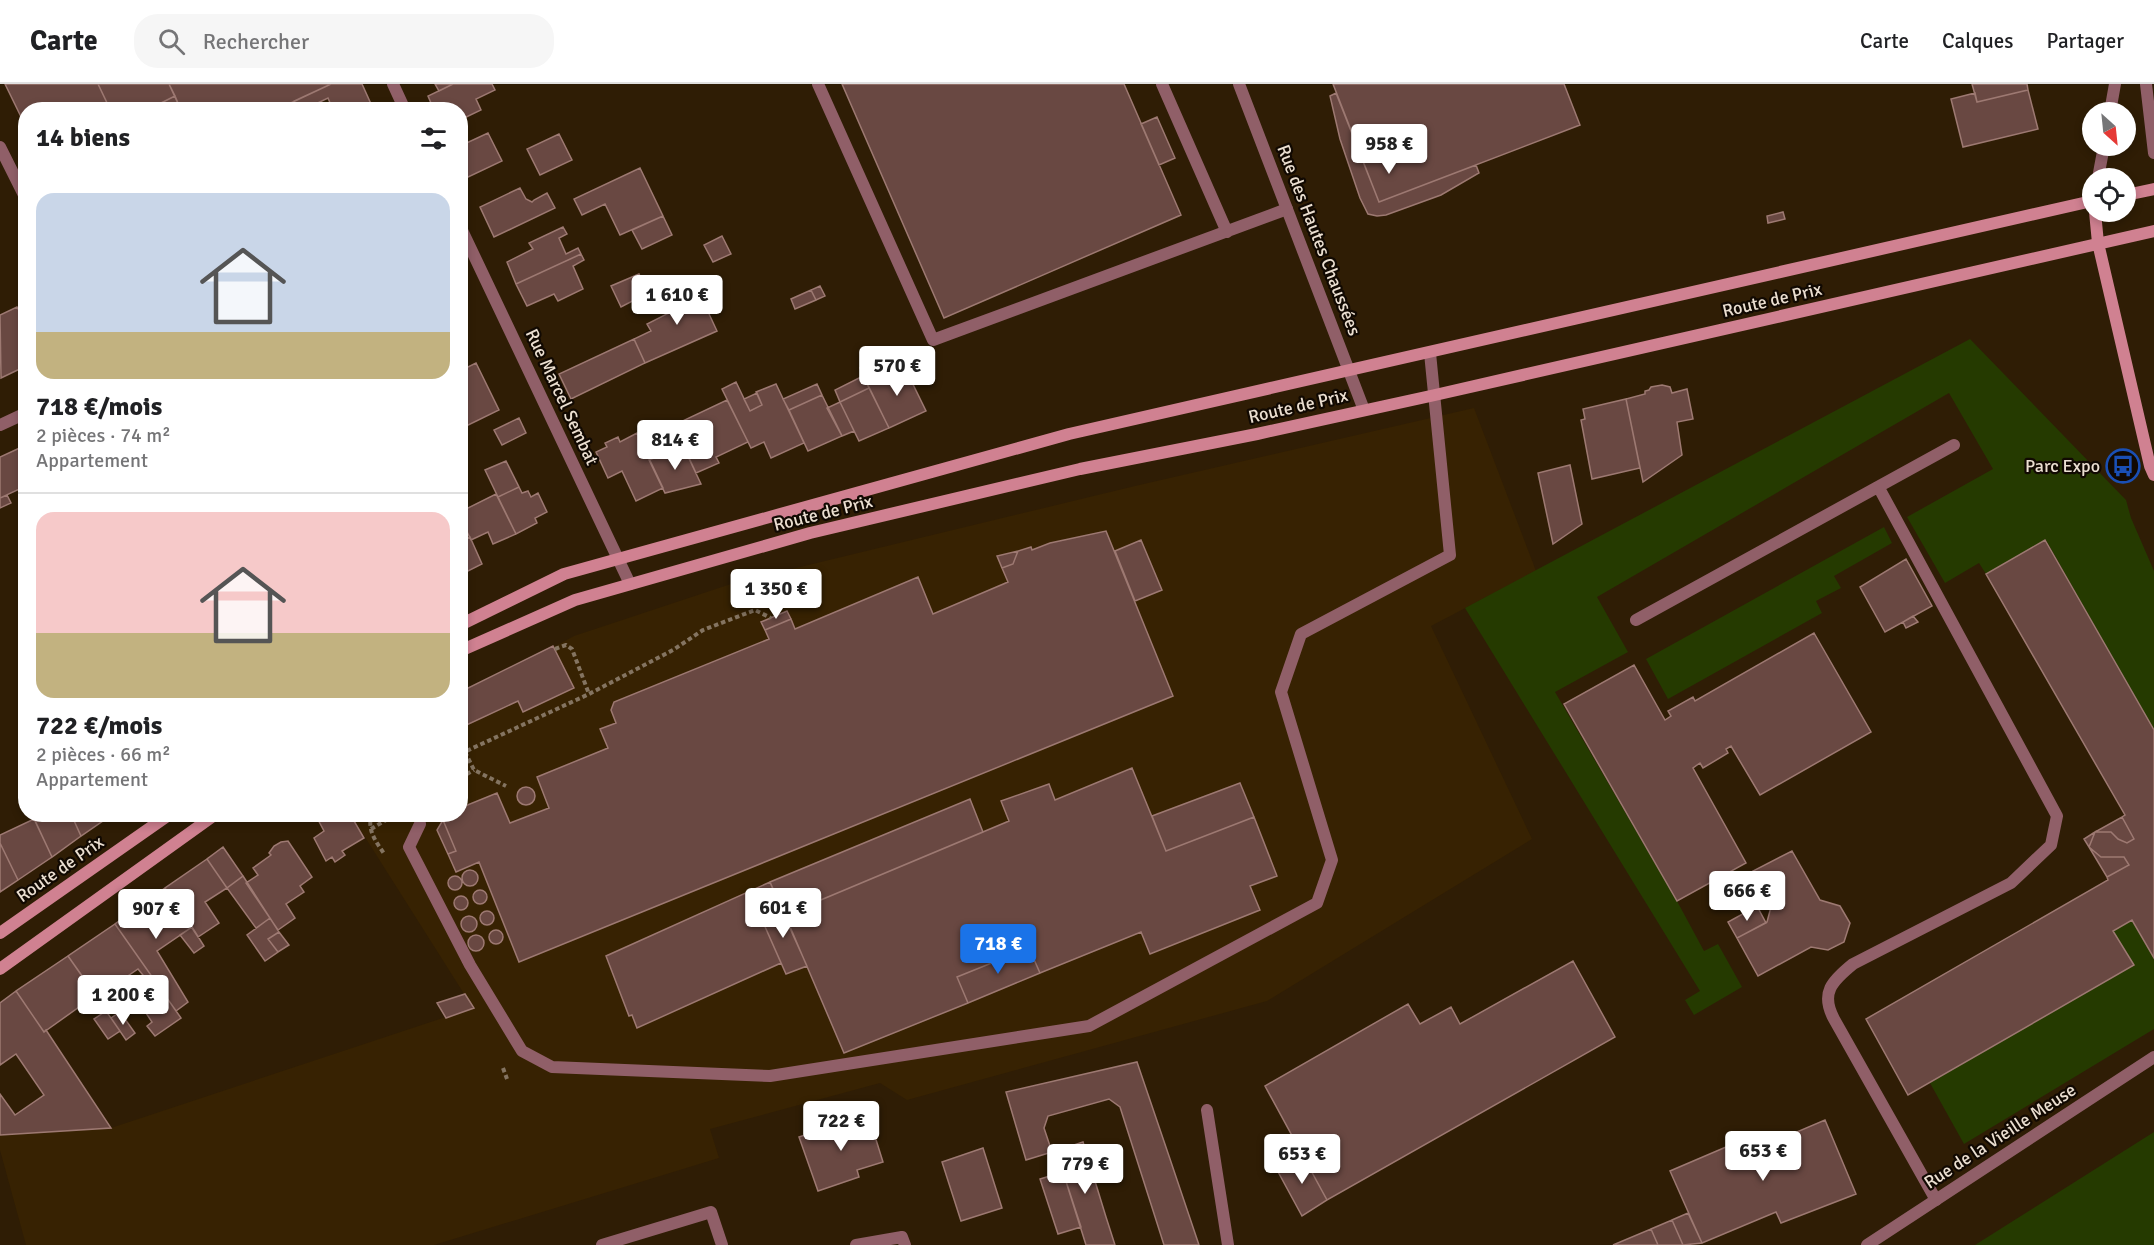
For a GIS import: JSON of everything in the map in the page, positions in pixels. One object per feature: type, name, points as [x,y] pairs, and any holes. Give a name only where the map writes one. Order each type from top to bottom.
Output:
[{"type":"main road","points":[[2136,193],[2154,189]]},
{"type":"main road","name":"Route de Prix","points":[[468,620],[564,574],[1069,434],[2082,203]]},
{"type":"main road","points":[[2096,222],[2098,243],[2154,476]]},
{"type":"main road","name":"Route de Prix","points":[[468,647],[575,600],[810,533],[1080,469],[1257,434],[1435,395],[2154,231]]},
{"type":"main road","name":"Route de Prix","points":[[0,933],[159,822]]},
{"type":"main road","points":[[0,969],[205,822]]},
{"type":"street","points":[[393,84],[401,102]]},
{"type":"street","points":[[818,84],[933,340],[1287,209]]},
{"type":"street","points":[[1162,84],[1227,232]]},
{"type":"street","name":"Rue des Hautes Chaussées","points":[[1239,84],[1364,410]]},
{"type":"street","points":[[2112,102],[2115,84]]},
{"type":"street","points":[[2146,84],[2154,153]]},
{"type":"street","points":[[0,147],[18,183]]},
{"type":"street","name":"Rue Marcel Sembat","points":[[468,243],[630,584]]},
{"type":"street","points":[[420,824],[409,847],[470,964],[522,1051],[552,1067],[770,1076],[1089,1026],[1317,903],[1332,860],[1281,692],[1301,634],[1450,555],[1430,353]]},
{"type":"street","points":[[0,425],[18,417]]},
{"type":"street","points":[[1636,621],[1954,445]]},
{"type":"street","points":[[1879,488],[2057,816],[2051,845],[2011,883],[1853,964],[1838,976],[1828,993],[1827,1007],[1830,1013],[1935,1200]]},
{"type":"street","name":"Rue de la Vieille Meuse","points":[[1867,1245],[2154,1057]]},
{"type":"street","points":[[1207,1110],[1228,1245]]},
{"type":"street","points":[[602,1245],[711,1212],[722,1245]]},
{"type":"street","points":[[856,1245],[902,1237],[905,1245]]},
{"type":"path","points":[[468,751],[589,694],[673,650],[703,630],[755,610],[771,618]]},
{"type":"path","points":[[555,650],[566,645],[572,650],[589,694]]},
{"type":"path","points":[[468,761],[474,770],[506,786]]},
{"type":"path","points":[[468,773],[474,770]]},
{"type":"path","points":[[371,829],[383,822]]},
{"type":"shaded area","points":[[1474,408],[1536,571],[1431,626],[1532,839],[1267,1001],[907,1100],[880,1083],[710,1129],[719,1158],[434,1245],[26,1245],[0,1150],[0,1135],[111,1128],[473,1008],[355,822],[468,822],[468,693],[574,636],[734,583],[1135,486]]},
{"type":"green space","points":[[1970,339],[2126,500],[2131,518],[2154,571],[2154,731],[2046,540],[1986,574],[1979,563],[1945,583],[1907,517],[1993,469],[1949,393],[1597,597],[1628,652],[1555,692],[1704,951],[1718,944],[1742,987],[1694,1015],[1685,1000],[1700,991],[1465,608]]},
{"type":"green space","points":[[1884,527],[1892,543],[1834,576],[1841,588],[1816,601],[1822,613],[1668,699],[1646,659]]},
{"type":"green space","points":[[2132,920],[2154,958],[2154,1029],[1964,1144],[1930,1083],[2133,965],[2113,931]]},
{"type":"green space","points":[[2154,1132],[2154,1245],[1975,1245]]},
{"type":"building","points":[[5,84],[98,84],[107,102],[18,102],[18,111]]},
{"type":"building","points":[[98,84],[169,84],[175,96],[163,102],[107,102]]},
{"type":"building","points":[[169,84],[331,84],[293,102],[177,102]]},
{"type":"building","points":[[331,84],[362,84],[370,102],[330,102],[328,98],[320,102],[294,101]]},
{"type":"building","points":[[435,84],[453,84],[439,91]]},
{"type":"building","points":[[453,84],[492,84],[495,90],[476,99],[481,110],[468,116],[468,102],[431,102],[428,96]]},
{"type":"building","points":[[842,84],[1124,84],[1181,215],[944,318]]},
{"type":"building","points":[[1333,84],[1564,84],[1580,125],[1379,202]]},
{"type":"building","points":[[1972,84],[2027,84],[2028,90],[1977,102]]},
{"type":"building","points":[[2028,90],[2038,129],[1963,147],[1951,99],[1975,93],[1977,102]]},
{"type":"building","points":[[1336,93],[1379,202],[1476,165],[1479,173],[1441,195],[1386,215],[1368,214],[1360,198],[1340,139],[1330,96]]},
{"type":"building","points":[[175,96],[178,102],[163,102]]},
{"type":"building","points":[[1157,117],[1175,158],[1159,165],[1141,124]]},
{"type":"building","points":[[488,133],[502,161],[468,177],[468,142]]},
{"type":"building","points":[[559,134],[572,160],[540,175],[527,149]]},
{"type":"building","points":[[640,168],[663,216],[620,235],[605,204],[582,215],[574,199]]},
{"type":"building","points":[[520,188],[526,199],[532,202],[547,193],[555,208],[494,237],[480,207]]},
{"type":"building","points":[[1783,212],[1785,219],[1768,223],[1767,216]]},
{"type":"building","points":[[663,216],[672,235],[642,249],[632,230]]},
{"type":"building","points":[[563,227],[567,234],[559,238],[566,254],[578,248],[581,254],[516,284],[507,262],[533,249],[529,243]]},
{"type":"building","points":[[722,236],[731,254],[713,262],[704,245]]},
{"type":"building","points":[[581,254],[584,260],[573,266],[583,289],[558,301],[554,294],[527,306],[516,284]]},
{"type":"building","points":[[639,274],[648,293],[621,307],[611,286]]},
{"type":"building","points":[[696,286],[717,331],[645,363],[634,339],[651,331],[647,324],[667,314],[662,302]]},
{"type":"building","points":[[820,286],[825,296],[816,300],[811,290]]},
{"type":"building","points":[[811,290],[816,300],[795,309],[791,299]]},
{"type":"building","points":[[17,307],[18,309],[18,370],[1,378],[0,315]]},
{"type":"building","points":[[634,339],[645,363],[571,399],[559,374]]},
{"type":"building","points":[[897,352],[904,366],[867,383],[860,368]]},
{"type":"building","points":[[476,363],[499,410],[468,425],[468,367]]},
{"type":"building","points":[[904,366],[926,411],[889,428],[867,383]]},
{"type":"building","points":[[863,376],[869,388],[840,402],[835,390]]},
{"type":"building","points":[[736,382],[750,411],[762,405],[756,392],[776,384],[804,443],[771,458],[764,442],[751,448],[722,389]]},
{"type":"building","points":[[817,384],[822,395],[789,410],[783,399]]},
{"type":"building","points":[[1662,385],[1670,387],[1672,393],[1687,389],[1693,419],[1677,422],[1682,455],[1643,482],[1626,399],[1645,394],[1645,391],[1651,387]]},
{"type":"building","points":[[869,388],[889,428],[859,441],[840,402]]},
{"type":"building","points":[[757,393],[762,405],[750,411],[744,399]]},
{"type":"building","points":[[822,395],[842,436],[808,451],[789,410]]},
{"type":"building","points":[[1626,399],[1640,468],[1592,479],[1581,420],[1585,419],[1583,409]]},
{"type":"building","points":[[727,400],[748,442],[716,457],[719,463],[696,473],[674,425]]},
{"type":"building","points":[[840,402],[854,431],[842,436],[827,408]]},
{"type":"building","points":[[519,418],[526,433],[502,445],[494,430]]},
{"type":"building","points":[[637,433],[663,488],[636,501],[622,471],[608,478],[596,452],[607,447],[605,443],[618,437],[620,442]]},
{"type":"building","points":[[683,446],[701,484],[665,493],[649,460]]},
{"type":"building","points":[[18,449],[18,490],[0,498],[0,457]]},
{"type":"building","points":[[506,461],[519,487],[498,497],[485,470]]},
{"type":"building","points":[[1570,465],[1582,524],[1553,544],[1538,473]]},
{"type":"building","points":[[519,487],[522,493],[528,491],[531,497],[538,493],[547,512],[535,518],[537,523],[516,534],[498,497]]},
{"type":"building","points":[[496,494],[516,534],[493,544],[488,532],[471,540],[468,534],[468,508]]},
{"type":"building","points":[[7,495],[11,503],[0,508],[0,498]]},
{"type":"building","points":[[1106,531],[1173,696],[519,962],[479,862],[456,872],[448,854],[456,851],[444,822],[468,822],[468,805],[497,793],[510,823],[549,808],[537,777],[608,748],[600,729],[616,723],[611,710],[614,702],[769,639],[765,630],[791,619],[795,629],[918,577],[933,614],[1008,582],[1002,568],[1013,564],[1018,551],[1031,547],[1032,550],[1050,543]]},
{"type":"building","points":[[470,537],[482,564],[468,571],[468,538]]},
{"type":"building","points":[[1141,540],[1162,590],[1135,601],[1115,551]]},
{"type":"building","points":[[2045,540],[2154,730],[2154,958],[2132,920],[2113,931],[2134,965],[1908,1095],[1866,1019],[2108,880],[2107,877],[2129,865],[2124,857],[2101,857],[2089,847],[2095,832],[2111,832],[2118,839],[2127,843],[2134,839],[2122,817],[2125,815],[1986,574]]},
{"type":"building","points":[[1018,551],[1013,564],[1002,568],[997,556]]},
{"type":"building","points":[[1906,559],[1932,606],[1885,632],[1860,587]]},
{"type":"building","points":[[787,611],[791,619],[765,630],[761,622]]},
{"type":"building","points":[[1913,616],[1918,622],[1906,628],[1903,622]]},
{"type":"building","points":[[1814,633],[1871,732],[1760,795],[1731,746],[1726,749],[1728,753],[1703,768],[1700,763],[1693,768],[1746,863],[1677,901],[1564,704],[1634,665],[1665,720],[1671,716],[1668,711],[1693,697],[1695,701]]},
{"type":"building","points":[[553,646],[574,688],[523,712],[518,701],[468,724],[468,688]]},
{"type":"building","points":[[1132,768],[1166,851],[1254,817],[1277,876],[1250,886],[1260,910],[1150,954],[1141,932],[1040,973],[1029,948],[957,977],[968,1003],[844,1053],[785,915],[1009,821],[1001,801],[1049,784],[1055,800]]},
{"type":"building","points":[[1240,783],[1254,817],[1166,851],[1152,816]]},
{"type":"building","points":[[526,787],[532,790],[535,796],[532,802],[526,805],[520,802],[517,796],[520,790]]},
{"type":"building","points":[[970,799],[983,832],[785,915],[770,882]]},
{"type":"building","points":[[2122,817],[2134,839],[2127,843],[2118,839],[2111,832],[2095,832]]},
{"type":"building","points":[[28,822],[35,822],[52,857],[18,880],[0,843],[0,835]]},
{"type":"building","points":[[36,822],[75,822],[81,836],[52,857]]},
{"type":"building","points":[[75,822],[101,822],[81,836]]},
{"type":"building","points":[[319,822],[355,822],[364,838],[342,851],[345,855],[335,862],[332,857],[326,861],[314,838],[324,831]]},
{"type":"building","points":[[444,822],[456,851],[448,854],[437,830]]},
{"type":"building","points":[[2095,832],[2089,847],[2084,839]]},
{"type":"building","points":[[288,841],[312,877],[300,886],[304,892],[286,904],[295,918],[278,930],[246,883],[258,875],[253,868],[271,855],[269,853],[274,846]]},
{"type":"building","points":[[0,843],[18,880],[0,892]]},
{"type":"building","points":[[223,847],[243,876],[227,888],[207,859]]},
{"type":"building","points":[[2089,847],[2101,857],[2124,857],[2129,865],[2107,877]]},
{"type":"building","points":[[1792,851],[1820,900],[1840,906],[1850,923],[1844,942],[1828,950],[1811,947],[1758,976],[1737,938],[1767,922],[1771,907],[1753,871]]},
{"type":"building","points":[[207,859],[227,888],[205,902],[219,923],[198,937],[165,888]]},
{"type":"building","points":[[470,870],[478,878],[470,886],[462,878]]},
{"type":"building","points":[[243,876],[270,918],[256,928],[227,888]]},
{"type":"building","points":[[452,876],[458,876],[462,883],[458,890],[452,890],[448,886],[448,880]]},
{"type":"building","points":[[770,882],[779,904],[759,913],[781,963],[637,1028],[632,1015],[629,1016],[606,956]]},
{"type":"building","points":[[165,888],[192,927],[157,951],[188,1002],[176,1011],[115,924]]},
{"type":"building","points":[[477,890],[483,890],[487,897],[483,904],[477,904],[473,900],[473,894]]},
{"type":"building","points":[[458,896],[464,896],[468,903],[464,910],[458,910],[454,906],[454,900]]},
{"type":"building","points":[[779,904],[807,966],[786,974],[759,913]]},
{"type":"building","points":[[1757,906],[1766,923],[1737,938],[1728,922]]},
{"type":"building","points":[[484,911],[490,911],[494,918],[490,925],[484,925],[480,921],[480,915]]},
{"type":"building","points":[[469,916],[475,918],[477,924],[475,930],[469,932],[463,930],[461,924],[463,918]]},
{"type":"building","points":[[270,918],[279,932],[268,939],[278,952],[265,961],[247,935]]},
{"type":"building","points":[[115,924],[181,1018],[155,1036],[147,1026],[152,1022],[132,992],[147,980],[138,969],[97,997],[68,956]]},
{"type":"building","points":[[192,927],[204,946],[194,953],[180,935]]},
{"type":"building","points":[[493,930],[499,930],[503,937],[499,944],[493,944],[489,940],[489,934]]},
{"type":"building","points":[[279,932],[289,945],[278,952],[268,939]]},
{"type":"building","points":[[476,935],[482,937],[484,943],[482,949],[476,951],[470,949],[468,943],[470,937]]},
{"type":"building","points":[[1029,948],[1040,973],[968,1003],[957,977]]},
{"type":"building","points":[[68,956],[103,1006],[97,1010],[89,1000],[44,1032],[16,991]]},
{"type":"building","points":[[1573,961],[1615,1037],[1327,1200],[1265,1086],[1408,1004],[1420,1024],[1451,1007],[1460,1024]]},
{"type":"building","points":[[16,991],[44,1032],[46,1030],[111,1128],[0,1135],[0,1094],[15,1115],[44,1095],[16,1054],[0,1065],[0,1003]]},
{"type":"building","points":[[465,994],[474,1008],[446,1018],[437,1003]]},
{"type":"building","points":[[106,1011],[120,1031],[108,1039],[94,1019]]},
{"type":"building","points":[[120,1012],[135,1033],[126,1040],[111,1018]]},
{"type":"building","points":[[1137,1062],[1199,1245],[1164,1245],[1120,1107],[1109,1099],[1048,1116],[1044,1128],[1052,1152],[1026,1160],[1006,1092]]},
{"type":"building","points":[[868,1114],[883,1162],[857,1170],[859,1177],[818,1191],[799,1137]]},
{"type":"building","points":[[1825,1120],[1856,1194],[1781,1223],[1776,1212],[1702,1243],[1670,1171],[1747,1138],[1752,1151]]},
{"type":"building","points":[[1083,1142],[1115,1245],[1086,1245],[1056,1151]]},
{"type":"building","points":[[983,1148],[1002,1208],[961,1221],[942,1162]]},
{"type":"building","points":[[1302,1154],[1327,1200],[1302,1216],[1276,1168]]},
{"type":"building","points":[[1063,1172],[1081,1227],[1058,1234],[1040,1179]]},
{"type":"building","points":[[1688,1213],[1702,1243],[1683,1245],[1672,1220]]},
{"type":"building","points":[[1672,1220],[1683,1245],[1658,1245],[1651,1229]]},
{"type":"building","points":[[1651,1229],[1658,1245],[1613,1245]]},
{"type":"place","name":"Parc Expo","points":[[2123,466]]}]
